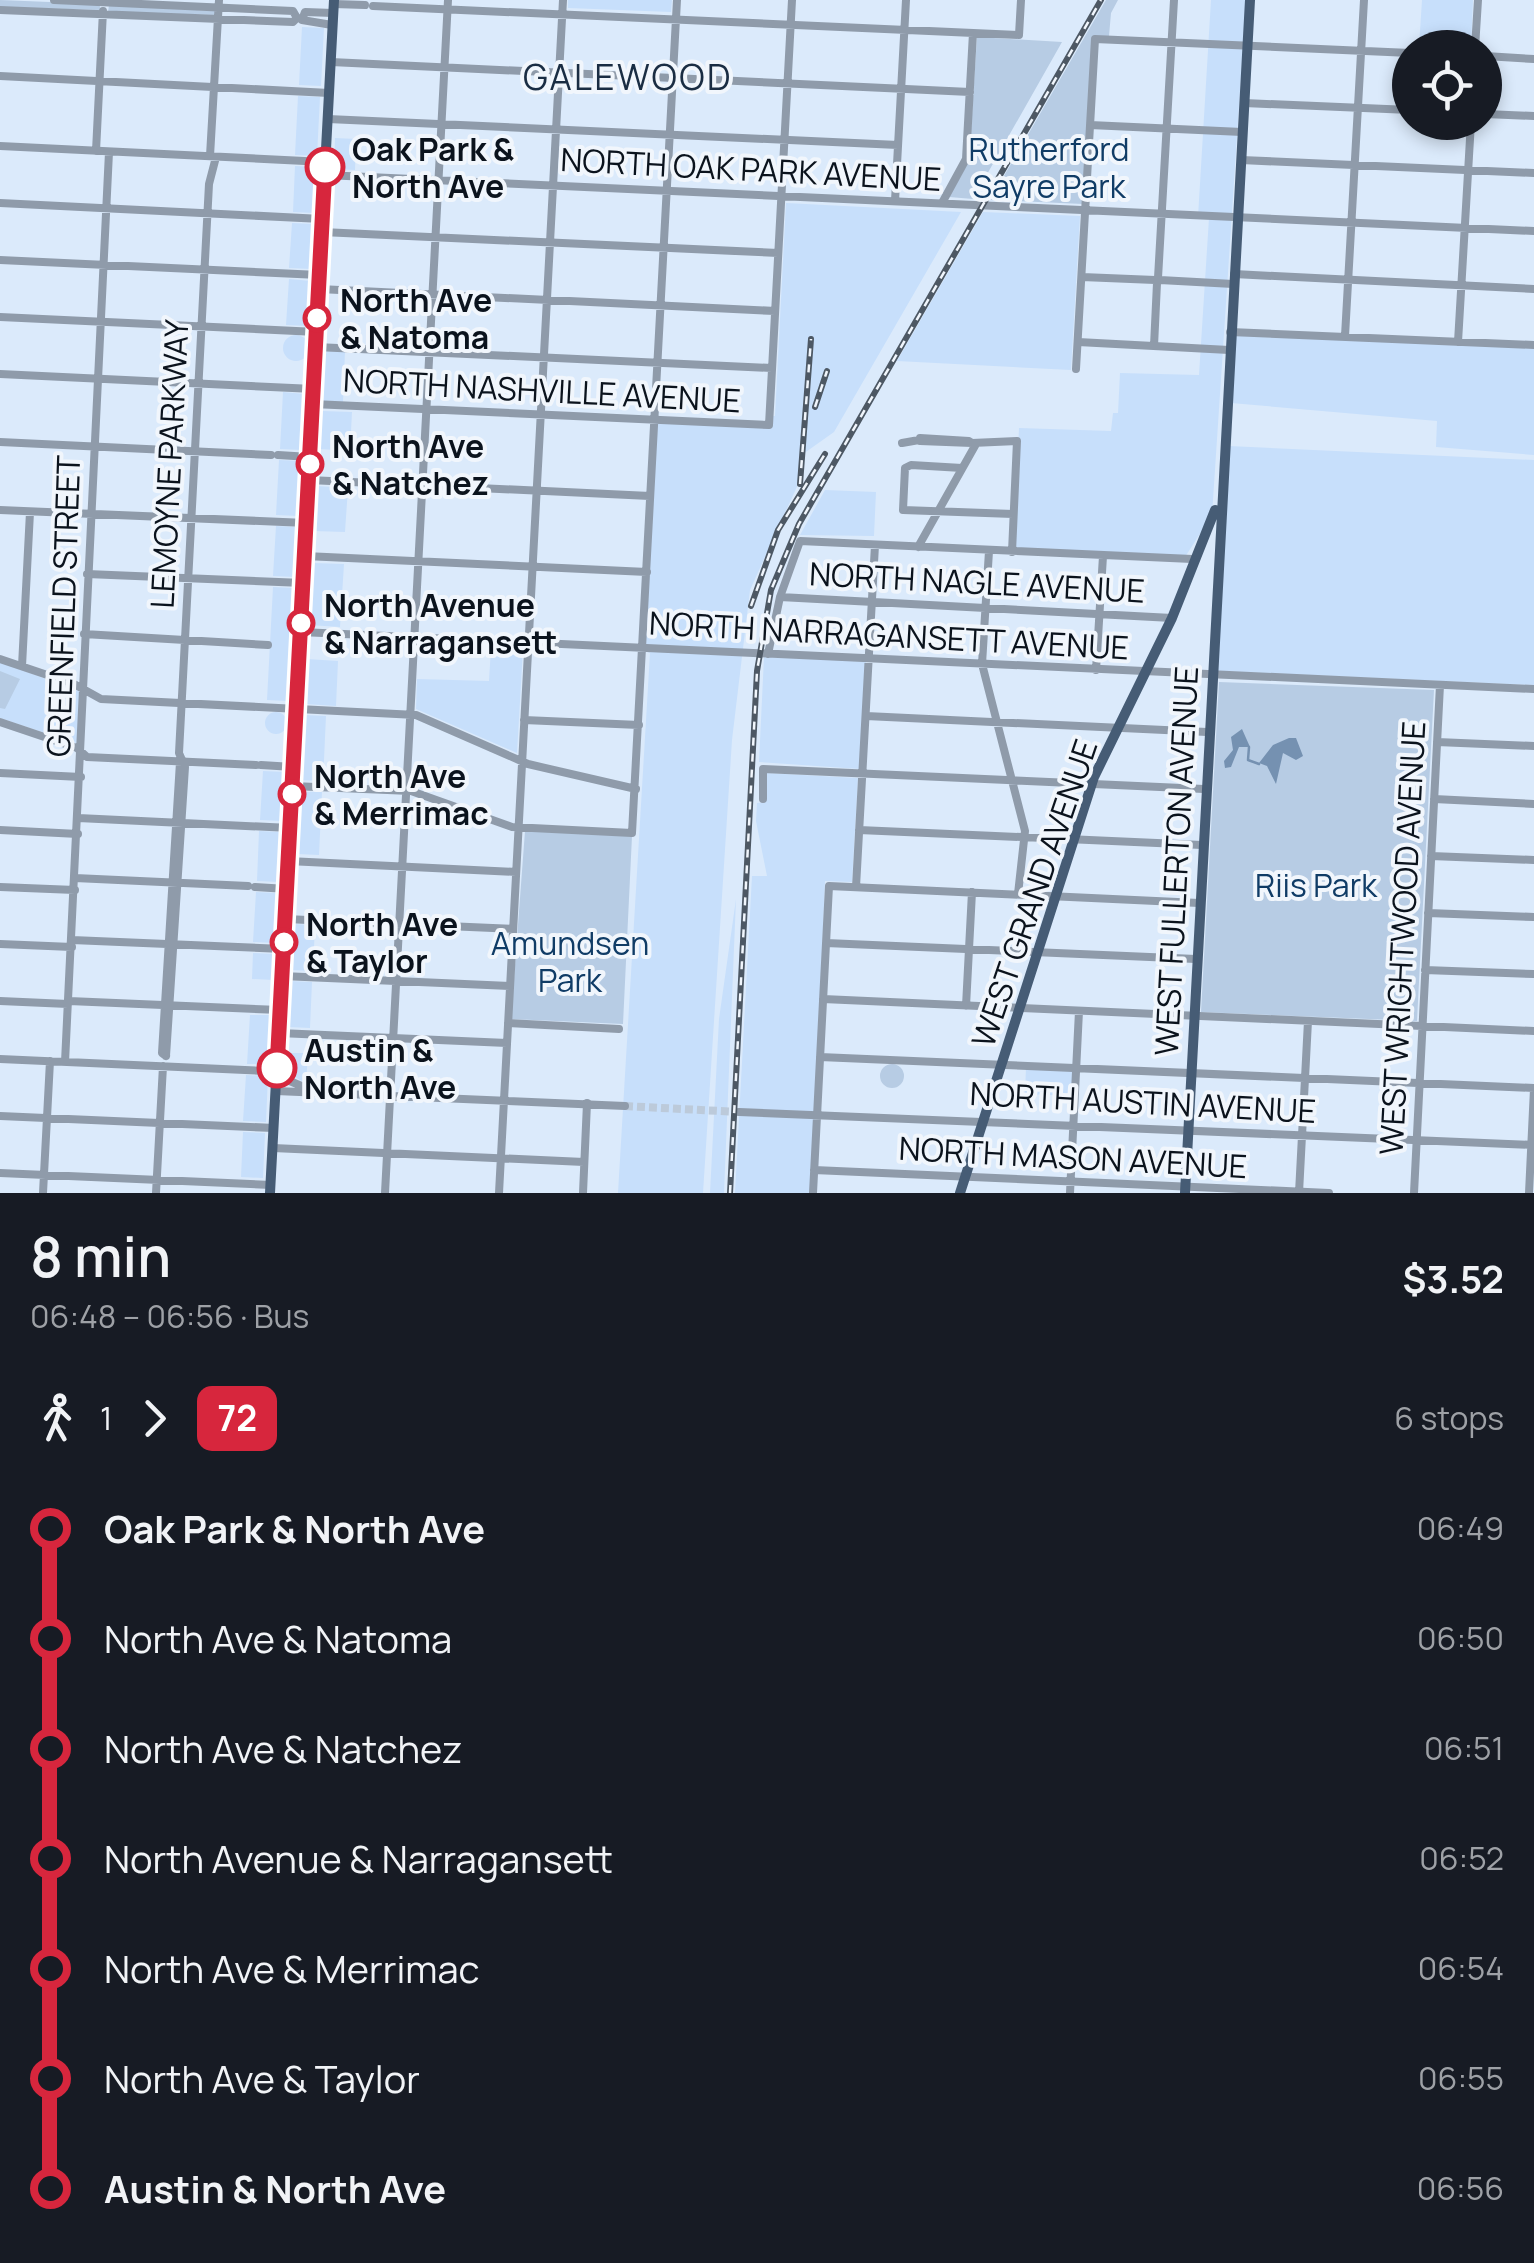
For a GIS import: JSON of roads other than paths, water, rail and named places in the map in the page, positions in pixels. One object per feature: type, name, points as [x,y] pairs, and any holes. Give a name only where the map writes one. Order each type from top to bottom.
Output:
[{"type":"main road","name":"WEST GRAND AVENUE","points":[[1192,559],[1218,531],[1250,0]]},
{"type":"main road","points":[[270,1189],[333,10]]},
{"type":"main road","name":"WEST GRAND AVENUE","points":[[960,1193],[1092,783],[1172,618],[1192,559],[1211,525],[1221,490]]},
{"type":"main road","name":"WEST FULLERTON AVENUE","points":[[1185,1190],[1218,531]]},
{"type":"main road","points":[[1201,550],[1209,549],[1217,557]]},
{"type":"street","points":[[0,10],[292,22],[296,18],[292,11],[219,4],[54,0]]},
{"type":"street","points":[[499,1193],[563,0]]},
{"type":"street","points":[[292,786],[406,790],[518,828],[632,833],[677,0]]},
{"type":"street","points":[[316,347],[772,368],[792,0]]},
{"type":"street","points":[[896,201],[906,0]]},
{"type":"street","points":[[302,17],[369,5],[448,4],[562,14],[1019,35],[1021,0]]},
{"type":"street","points":[[1154,346],[1174,0]]},
{"type":"street","points":[[1345,336],[1364,0]]},
{"type":"street","points":[[1476,30],[1478,0]]},
{"type":"street","points":[[96,151],[103,1]]},
{"type":"street","points":[[211,156],[219,4]]},
{"type":"street","points":[[384,1193],[448,4]]},
{"type":"street","points":[[942,203],[966,159],[973,33]]},
{"type":"street","points":[[1076,370],[1096,39],[1392,52]]},
{"type":"street","points":[[1502,57],[1534,59]]},
{"type":"street","points":[[330,62],[970,92]]},
{"type":"street","points":[[0,76],[329,92]]},
{"type":"street","points":[[1244,103],[1392,109]]},
{"type":"street","points":[[1502,115],[1534,116]]},
{"type":"street","points":[[328,119],[898,145]]},
{"type":"street","points":[[1090,124],[1242,132]]},
{"type":"street","points":[[1458,342],[1470,140]]},
{"type":"street","name":"NORTH OAK PARK AVENUE","points":[[0,146],[211,156],[439,180],[1534,231]]},
{"type":"street","name":"GREENFIELD STREET","points":[[65,1062],[109,152]]},
{"type":"street","name":"LEMOYNE PARKWAY","points":[[168,1005],[162,1052],[166,1056],[178,822],[185,766],[180,762],[182,703],[211,156]]},
{"type":"street","points":[[1241,160],[1534,174]]},
{"type":"street","points":[[0,203],[322,219]]},
{"type":"street","points":[[322,232],[778,254]]},
{"type":"street","points":[[0,260],[320,276]]},
{"type":"street","points":[[1082,277],[1348,280],[1534,288]]},
{"type":"street","points":[[319,289],[775,310]]},
{"type":"street","points":[[0,317],[316,332]]},
{"type":"street","points":[[1230,332],[1534,346]]},
{"type":"street","points":[[1078,342],[1229,350]]},
{"type":"street","name":"NORTH NASHVILLE AVENUE","points":[[313,404],[769,425],[772,368]]},
{"type":"street","points":[[0,374],[314,389]]},
{"type":"street","points":[[902,443],[1017,441],[1012,552]]},
{"type":"street","points":[[0,442],[310,456]]},
{"type":"street","points":[[918,547],[974,444]]},
{"type":"street","points":[[962,468],[905,468],[902,510],[1013,517]]},
{"type":"street","points":[[309,480],[650,496]]},
{"type":"street","points":[[0,510],[306,522]]},
{"type":"street","points":[[22,666],[30,512]]},
{"type":"street","points":[[768,654],[780,598],[800,541],[1192,559]]},
{"type":"street","points":[[856,887],[876,545]]},
{"type":"street","points":[[989,551],[982,664],[1025,838],[1018,894]]},
{"type":"street","points":[[305,556],[646,572]]},
{"type":"street","points":[[1096,670],[1103,556]]},
{"type":"street","points":[[88,574],[303,584]]},
{"type":"street","name":"NORTH NAGLE AVENUE","points":[[780,598],[1172,618]]},
{"type":"street","name":"NORTH NARRAGANSETT AVENUE","points":[[301,632],[1534,689]]},
{"type":"street","points":[[84,634],[265,644]]},
{"type":"street","points":[[0,659],[82,687],[100,699],[410,714],[522,762],[636,789]]},
{"type":"street","name":"WEST WRIGHTWOOD AVENUE","points":[[1414,1193],[1440,685]]},
{"type":"street","points":[[866,716],[1207,732]]},
{"type":"street","points":[[524,720],[639,726]]},
{"type":"street","points":[[0,722],[78,748],[87,757],[293,767]]},
{"type":"street","points":[[1437,742],[1534,746]]},
{"type":"street","points":[[763,799],[763,769],[1204,789]]},
{"type":"street","points":[[0,773],[81,777]]},
{"type":"street","points":[[1434,799],[1534,804]]},
{"type":"street","points":[[78,818],[290,828]]},
{"type":"street","points":[[0,830],[78,834]]},
{"type":"street","points":[[859,830],[1202,845]]},
{"type":"street","points":[[1431,856],[1534,860]]},
{"type":"street","points":[[288,861],[516,872]]},
{"type":"street","points":[[75,878],[287,889]]},
{"type":"street","points":[[813,1193],[829,886],[1199,902]]},
{"type":"street","points":[[0,887],[74,890]]},
{"type":"street","points":[[966,1006],[972,892]]},
{"type":"street","points":[[1428,913],[1534,918]]},
{"type":"street","points":[[285,919],[513,930]]},
{"type":"street","points":[[826,943],[1196,959]]},
{"type":"street","points":[[0,944],[172,944],[283,950]]},
{"type":"street","points":[[1426,970],[1534,974]]},
{"type":"street","points":[[282,976],[510,986]]},
{"type":"street","points":[[823,1000],[1534,1031]]},
{"type":"street","points":[[0,1001],[280,1010]]},
{"type":"street","points":[[1070,1193],[1080,1011]]},
{"type":"street","points":[[1300,1192],[1308,1021]]},
{"type":"street","points":[[508,1023],[620,1029]]},
{"type":"street","points":[[279,1033],[507,1043]]},
{"type":"street","points":[[820,1057],[1534,1088],[1529,1193]]},
{"type":"street","points":[[0,1059],[279,1076],[312,1091]]},
{"type":"street","points":[[43,1193],[50,1061]]},
{"type":"street","points":[[156,1193],[163,1066]]},
{"type":"street","points":[[279,1076],[302,1092]]},
{"type":"street","points":[[276,1091],[622,1105]]},
{"type":"street","points":[[583,1193],[588,1104]]},
{"type":"street","name":"NORTH AUSTIN AVENUE","points":[[742,1110],[1533,1145]]},
{"type":"street","points":[[0,1116],[274,1128]]},
{"type":"street","points":[[273,1148],[584,1162]]},
{"type":"street","name":"NORTH MASON AVENUE","points":[[814,1170],[1185,1190],[1329,1193]]},
{"type":"street","points":[[0,1172],[270,1189]]},
{"type":"waterway","points":[[1249,747],[1248,760],[1259,764]]},
{"type":"tunnel","points":[[625,1106],[739,1112]]},
{"type":"railway","points":[[730,1193],[757,671],[771,590],[799,524],[1101,0]]},
{"type":"railway","points":[[800,484],[811,339]]},
{"type":"railway","points":[[815,407],[827,371]]},
{"type":"railway","points":[[751,606],[778,530],[825,454]]},
{"type":"place","name":"Oak Park & North Ave","points":[[325,167]]},
{"type":"place","name":"North Ave & Natoma","points":[[317,318]]},
{"type":"place","name":"North Ave & Natchez","points":[[310,464]]},
{"type":"place","name":"North Avenue & Narragansett","points":[[301,623]]},
{"type":"place","name":"North Ave & Merrimac","points":[[292,794]]},
{"type":"place","name":"North Ave & Taylor","points":[[284,942]]},
{"type":"place","name":"Austin & North Ave","points":[[277,1068]]},
{"type":"district","name":"GALEWOOD","points":[[628,77]]},
{"type":"park label","name":"Rutherford Sayre Park","points":[[1049,168]]},
{"type":"park label","name":"Riis Park","points":[[1316,885]]},
{"type":"park label","name":"Amundsen Park","points":[[570,962]]}]
